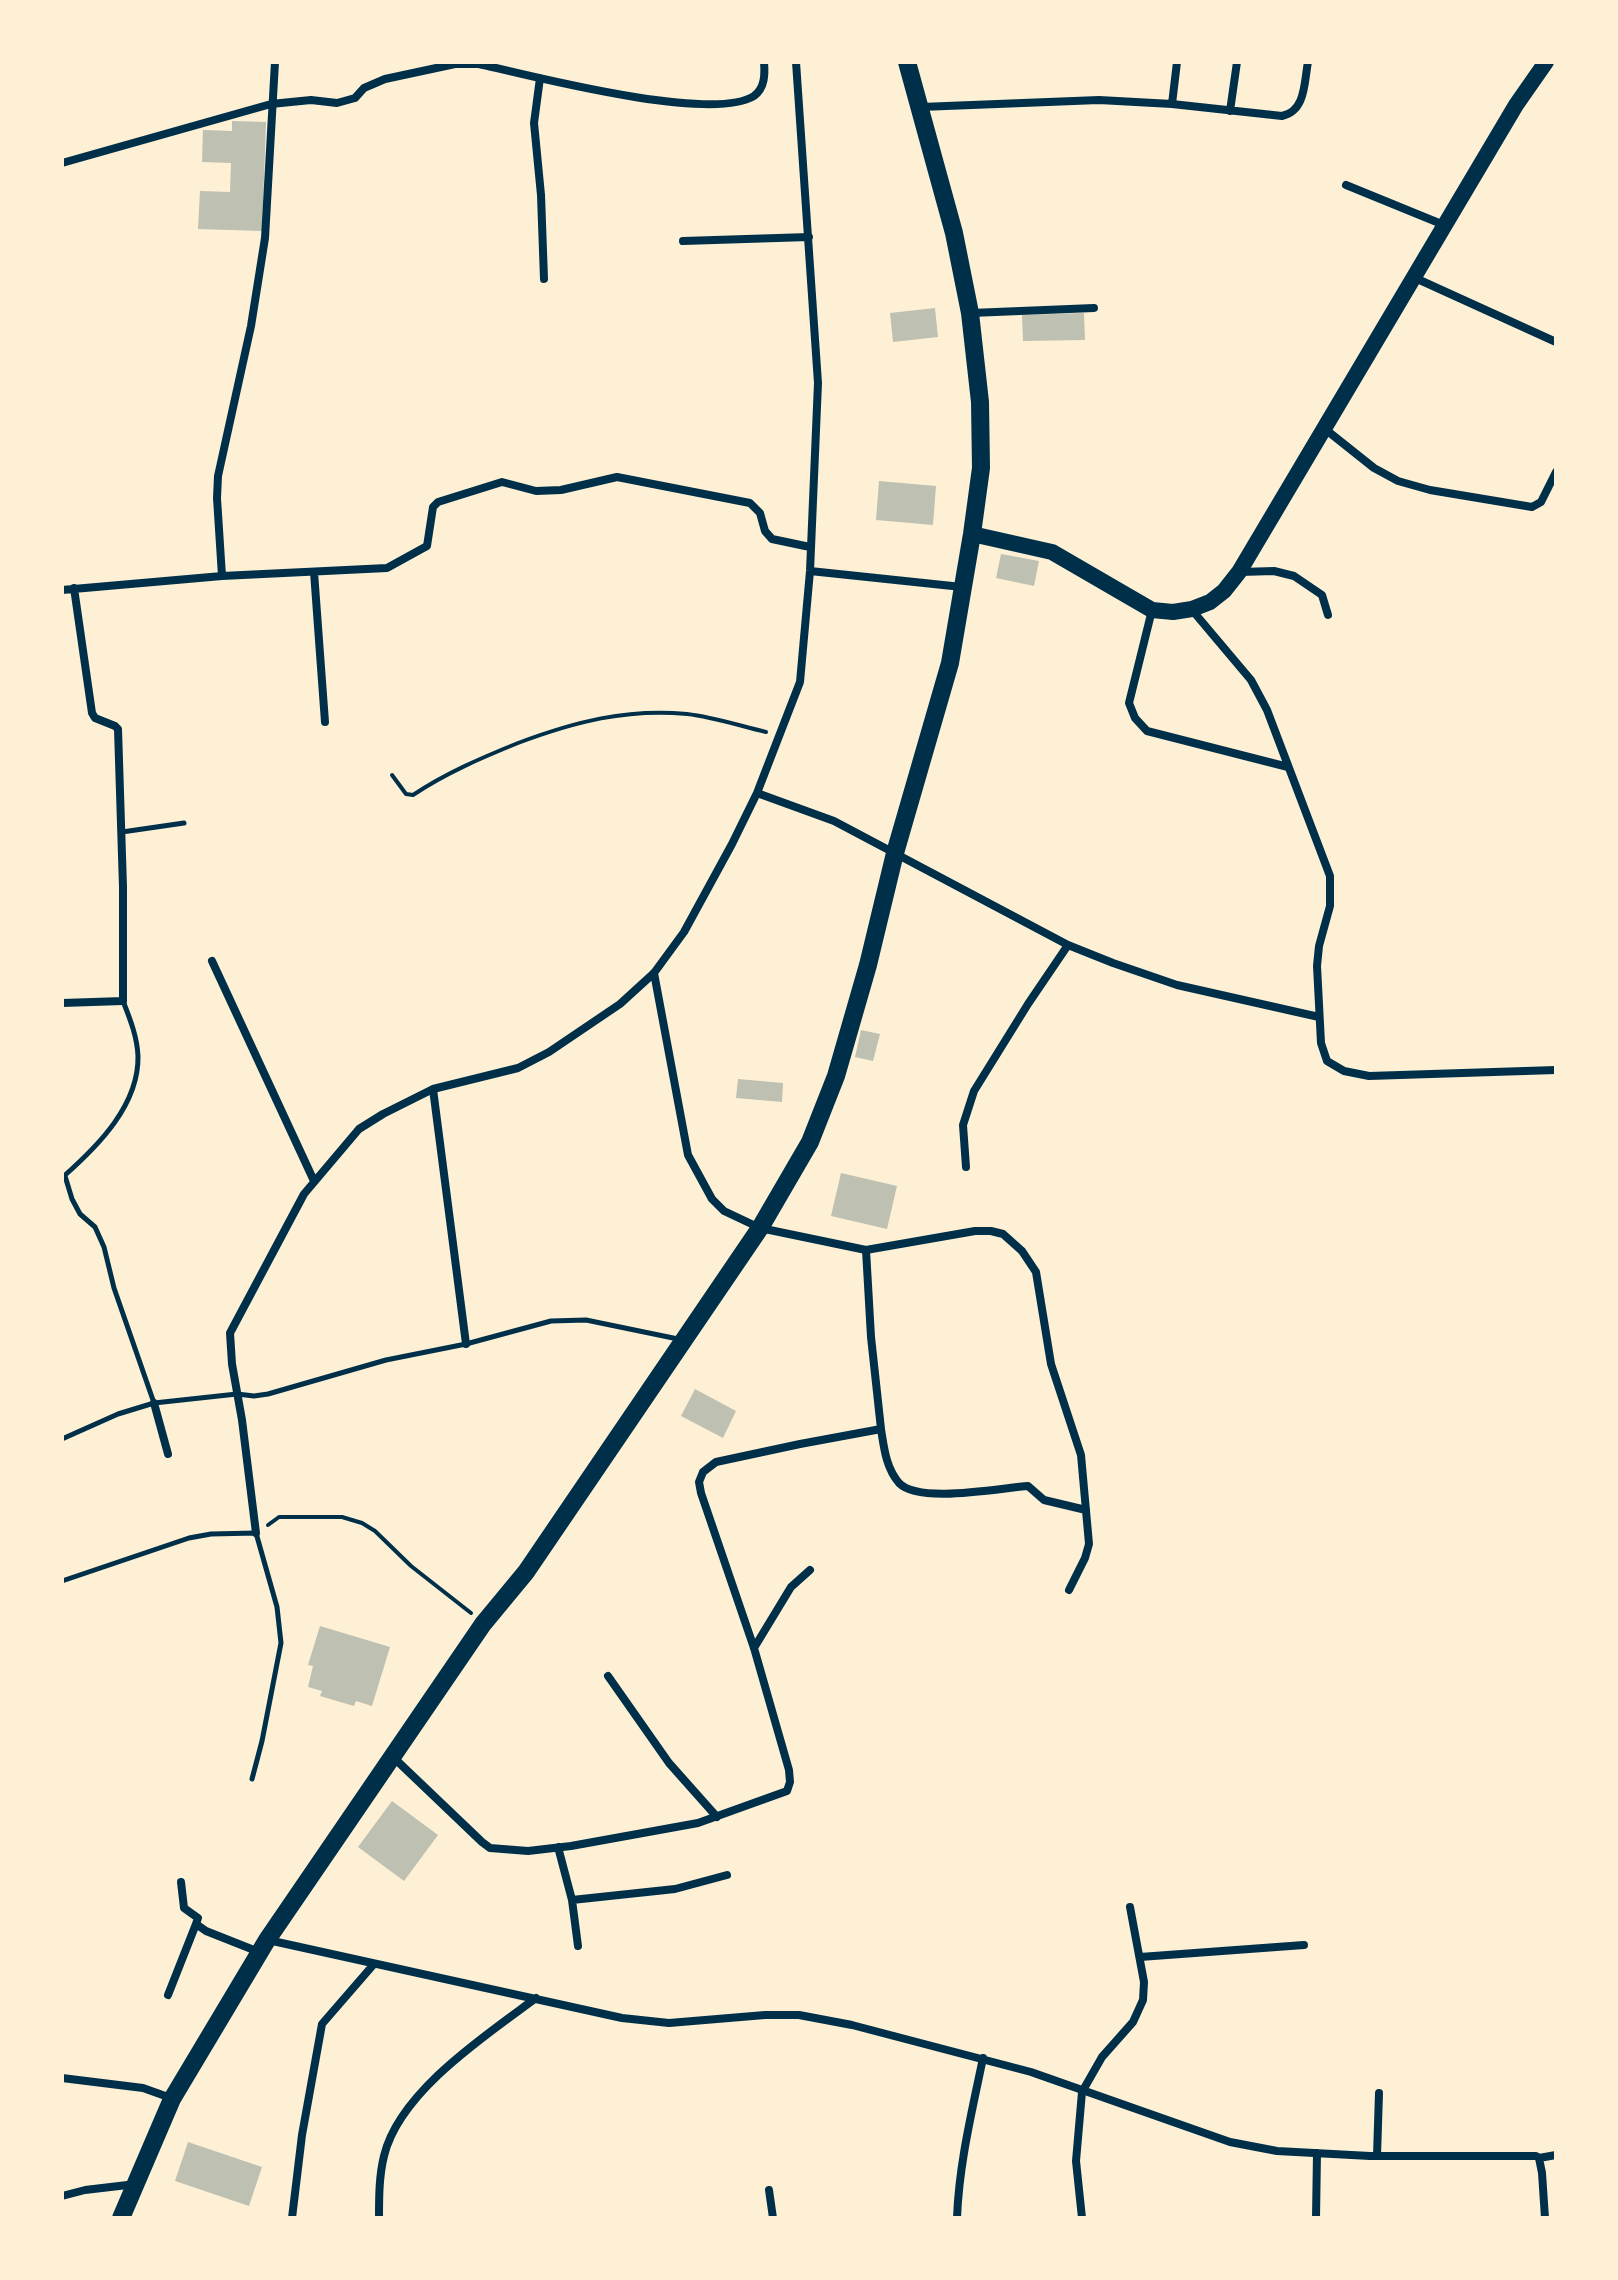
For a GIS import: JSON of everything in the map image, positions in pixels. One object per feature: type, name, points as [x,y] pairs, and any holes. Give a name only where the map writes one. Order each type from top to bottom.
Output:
[{"type":"highway","points":[[121,2218],[172,2099],[263,1946],[483,1624],[526,1572],[760,1228],[810,1142],[836,1076],[868,965],[895,853],[950,663],[981,468],[980,402],[970,313],[954,233],[907,62]]},
{"type":"main road","points":[[972,534],[1052,552],[1152,610],[1173,612],[1192,609],[1210,602],[1224,591],[1239,572],[1516,105],[1546,62]]},
{"type":"street","points":[[222,576],[218,476],[251,326],[265,238],[275,62]]},
{"type":"street","points":[[62,163],[271,104],[293,100],[337,103],[355,98],[364,88],[385,79],[455,64],[479,63],[636,97],[682,103],[724,103],[756,95],[765,76],[764,62]]},
{"type":"street","points":[[256,1533],[229,1341],[233,1324],[304,1194],[359,1129],[433,1089],[518,1068],[549,1052],[620,1004],[654,973],[684,932],[732,844],[757,793],[800,682],[810,571],[818,383],[796,62]]},
{"type":"street","points":[[1172,104],[1177,62]]},
{"type":"street","points":[[1230,111],[1237,62]]},
{"type":"street","points":[[921,107],[1099,100],[1282,116],[1292,114],[1300,105],[1308,62]]},
{"type":"street","points":[[540,78],[534,123],[544,279]]},
{"type":"street","points":[[1346,185],[1444,225]]},
{"type":"street","points":[[683,241],[809,237]]},
{"type":"street","points":[[1413,277],[1556,342]]},
{"type":"street","points":[[970,313],[1094,308]]},
{"type":"street","points":[[1323,428],[1374,468],[1398,481],[1430,490],[1532,507],[1541,502],[1556,472]]},
{"type":"street","points":[[62,590],[222,576],[392,567],[427,546],[433,507],[438,502],[502,482],[536,491],[561,490],[617,477],[750,503],[760,513],[765,531],[772,539],[810,547]]},
{"type":"street","points":[[810,571],[963,587]]},
{"type":"street","points":[[1239,572],[1274,571],[1294,576],[1322,595],[1328,615]]},
{"type":"street","points":[[314,572],[325,722]]},
{"type":"street","points":[[62,1003],[123,1001],[118,729],[95,718],[92,713],[74,588]]},
{"type":"street","points":[[1192,609],[1251,680],[1267,710],[1330,876],[1330,906],[1317,966],[1321,1043],[1327,1061],[1344,1071],[1369,1076],[1556,1070]]},
{"type":"street","points":[[1152,610],[1129,703],[1141,725],[1147,731],[1288,767]]},
{"type":"street","points":[[757,793],[834,821],[1068,945],[1138,973],[1177,985],[1319,1017]]},
{"type":"street","points":[[966,1167],[963,1125],[974,1091],[1068,945]]},
{"type":"street","points":[[212,961],[314,1181]]},
{"type":"street","points":[[654,973],[688,1155],[712,1199],[724,1211],[760,1228],[866,1250],[975,1231],[991,1231],[1003,1234],[1022,1251],[1036,1272],[1051,1364],[1081,1455],[1089,1544],[1069,1590]]},
{"type":"street","points":[[433,1089],[466,1344]]},
{"type":"street","points":[[866,1250],[881,1429],[894,1477],[907,1489],[947,1494],[1028,1486],[1044,1500],[1086,1510]]},
{"type":"street","points":[[154,1403],[168,1454]]},
{"type":"street","points":[[393,1757],[490,1848],[528,1851],[668,1829],[717,1817],[787,1791],[789,1770],[754,1648],[699,1482],[703,1472],[716,1462],[881,1429]]},
{"type":"street","points":[[754,1648],[791,1587],[810,1570]]},
{"type":"street","points":[[608,1676],[669,1763],[717,1817]]},
{"type":"street","points":[[558,1847],[572,1900],[578,1946]]},
{"type":"street","points":[[572,1900],[675,1889],[727,1875]]},
{"type":"street","points":[[168,1995],[198,1918],[184,1910],[181,1882]]},
{"type":"street","points":[[1082,2218],[1076,2161],[1082,2092],[1102,2057],[1133,2022],[1143,2000],[1144,1982],[1130,1907]]},
{"type":"street","points":[[196,1924],[206,1931],[263,1946],[374,1964],[622,2018],[669,2023],[799,2015],[852,2025],[1031,2072],[1230,2142],[1277,2151],[1377,2156],[1539,2158],[1556,2155]]},
{"type":"street","points":[[1140,1957],[1304,1945]]},
{"type":"street","points":[[292,2218],[302,2135],[322,2024],[374,1964]]},
{"type":"street","points":[[379,2218],[384,2156],[399,2121],[414,2100],[459,2057],[536,1998]]},
{"type":"street","points":[[957,2218],[964,2147],[983,2058]]},
{"type":"street","points":[[62,2078],[143,2088],[172,2099]]},
{"type":"street","points":[[1377,2156],[1379,2093]]},
{"type":"street","points":[[1316,2218],[1317,2153]]},
{"type":"street","points":[[1539,2158],[1545,2218]]},
{"type":"street","points":[[62,2196],[136,2184]]},
{"type":"street","points":[[769,2190],[773,2218]]},
{"type":"lane","points":[[121,833],[184,823]]},
{"type":"lane","points":[[123,1001],[138,1053],[136,1081],[113,1123],[83,1159],[63,1177],[80,1214],[95,1227],[104,1247],[114,1288],[154,1403]]},
{"type":"lane","points":[[62,1439],[118,1414],[154,1403],[237,1394],[268,1394],[386,1360],[466,1344],[551,1321],[569,1320],[625,1328],[683,1340]]},
{"type":"lane","points":[[62,1581],[189,1538],[256,1533],[277,1607],[281,1643],[252,1779]]},
{"type":"path","points":[[392,775],[406,794],[413,795],[472,761],[574,724],[628,713],[696,716],[780,735]]},
{"type":"path","points":[[256,1533],[279,1517],[342,1517],[362,1523],[483,1624]]},
{"type":"building","points":[[232,121],[266,122],[262,231],[198,229],[200,191],[230,192],[231,163],[202,162],[203,130],[232,131]]},
{"type":"building","points":[[935,308],[938,337],[893,342],[890,313]]},
{"type":"building","points":[[1084,313],[1085,340],[1023,341],[1022,315]]},
{"type":"building","points":[[879,481],[936,486],[933,525],[876,520]]},
{"type":"building","points":[[1001,554],[1039,561],[1034,586],[996,578]]},
{"type":"building","points":[[861,1030],[880,1034],[873,1061],[855,1057]]},
{"type":"building","points":[[738,1079],[783,1083],[782,1102],[736,1098]]},
{"type":"building","points":[[841,1173],[897,1186],[887,1229],[831,1216]]},
{"type":"building","points":[[695,1389],[736,1411],[723,1438],[681,1416]]},
{"type":"building","points":[[320,1626],[390,1647],[372,1706],[356,1701],[354,1706],[320,1696],[322,1691],[308,1687],[313,1666],[308,1665]]},
{"type":"building","points":[[392,1801],[438,1835],[404,1881],[358,1847]]},
{"type":"building","points":[[188,2142],[262,2167],[249,2206],[175,2181]]}]
